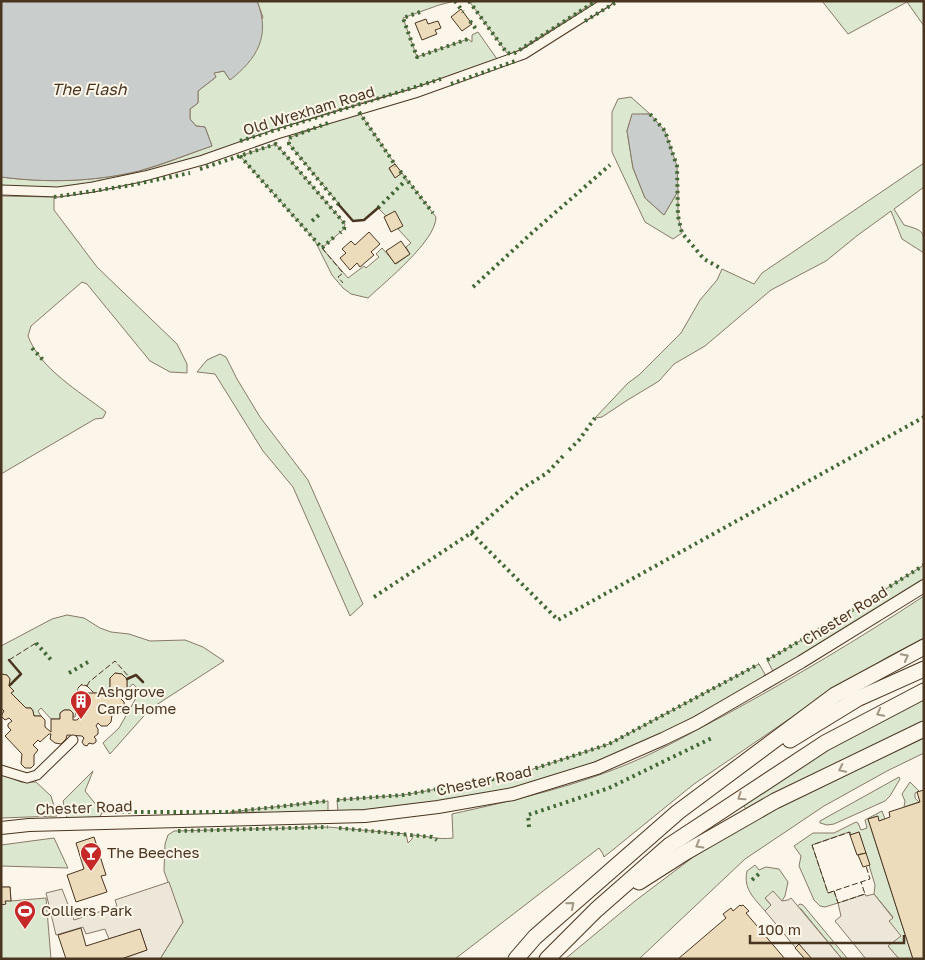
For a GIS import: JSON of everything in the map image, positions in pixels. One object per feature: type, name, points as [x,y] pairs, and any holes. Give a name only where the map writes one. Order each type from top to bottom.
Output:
[{"type":"highway","points":[[516,959],[535,937],[678,812],[835,695],[924,647]]},
{"type":"highway","points":[[718,783],[857,700],[924,669]]},
{"type":"highway","points":[[547,959],[596,910],[670,845],[825,743],[924,691]]},
{"type":"highway","points":[[596,910],[686,852],[775,802],[924,729]]},
{"type":"main road","name":"Chester Road","points":[[1,828],[29,825],[365,816],[438,807],[513,794],[597,768],[696,723],[801,662],[924,586]]},
{"type":"street","name":"Old Wrexham Road","points":[[1,190],[58,192],[93,187],[145,176],[203,160],[277,134],[415,93],[524,54],[608,1]]},
{"type":"street","points":[[1,770],[27,778],[37,775],[73,740]]},
{"type":"green space","points":[[257,1],[455,1],[403,18],[417,57],[468,39],[472,42],[472,35],[478,32],[497,59],[412,89],[352,105],[240,141],[239,144],[145,175],[58,189],[1,187],[1,177],[53,181],[122,175],[157,166],[212,146],[205,127],[196,126],[190,119],[190,109],[198,103],[198,91],[216,77],[213,73],[224,71],[230,80],[263,17]]},
{"type":"green space","points":[[469,1],[596,1],[513,54],[507,53]]},
{"type":"green space","points":[[822,1],[924,1],[924,26],[907,2],[848,34]]},
{"type":"green space","points":[[631,97],[650,114],[632,115],[627,131],[633,168],[645,198],[664,215],[678,191],[678,216],[682,233],[673,239],[645,222],[612,152],[612,112],[618,99]]},
{"type":"green space","points":[[359,112],[395,164],[389,169],[395,177],[402,173],[436,217],[434,227],[419,249],[368,298],[351,294],[343,288],[332,275],[314,239],[240,156],[276,144],[345,224],[344,229],[322,248],[348,278],[364,266],[366,268],[379,257],[376,254],[382,248],[396,264],[410,254],[406,247],[411,243],[398,229],[402,226],[386,216],[378,208],[364,220],[353,221],[289,144],[291,137]]},
{"type":"green space","points":[[924,163],[924,187],[894,209],[904,225],[922,233],[924,253],[902,239],[891,211],[826,261],[771,290],[705,346],[674,364],[659,381],[602,417],[595,418],[628,383],[639,375],[681,333],[700,300],[717,280],[722,269],[754,284],[762,273]]},
{"type":"green space","points":[[1,196],[54,197],[54,210],[97,267],[177,344],[187,364],[187,373],[170,372],[150,361],[87,284],[82,282],[31,326],[28,336],[41,359],[51,369],[106,412],[103,418],[95,419],[1,474]]},
{"type":"green space","points":[[220,354],[226,357],[260,417],[308,480],[363,604],[350,616],[293,487],[263,451],[215,374],[197,372],[207,360]]},
{"type":"green space","points":[[924,565],[924,581],[774,673],[767,660],[841,617]]},
{"type":"green space","points":[[924,596],[924,638],[886,658],[817,700],[694,784],[604,857],[599,848],[455,959],[160,959],[183,922],[164,871],[165,844],[168,835],[174,831],[328,827],[406,834],[408,843],[413,835],[453,838],[452,814],[523,798],[569,785],[648,755],[725,715],[801,672]]},
{"type":"green space","points":[[67,615],[84,618],[100,628],[111,632],[129,634],[150,641],[185,640],[203,647],[224,661],[150,709],[110,754],[103,743],[119,728],[140,691],[133,684],[127,689],[127,679],[122,674],[115,673],[110,678],[110,688],[104,693],[94,693],[87,686],[81,685],[78,688],[75,703],[77,706],[75,717],[73,717],[73,713],[70,710],[64,710],[60,713],[60,719],[51,719],[41,708],[38,711],[41,716],[34,716],[31,708],[26,708],[11,693],[13,691],[9,686],[10,679],[7,675],[1,674],[1,646],[52,619]]},
{"type":"green space","points":[[759,664],[766,676],[669,730],[584,766],[536,782],[435,804],[338,812],[337,800],[403,795],[512,776],[609,744]]},
{"type":"green space","points":[[924,695],[924,721],[785,789],[748,811],[741,803],[800,762]]},
{"type":"green space","points":[[924,738],[924,753],[824,806],[745,859],[639,959],[565,959],[635,901],[692,858],[774,808]]},
{"type":"green space","points":[[93,771],[85,791],[102,812],[100,817],[67,818],[63,801]]},
{"type":"green space","points":[[1,774],[21,782],[36,782],[51,796],[57,816],[1,818]]},
{"type":"green space","points":[[899,777],[900,779],[885,801],[834,824],[820,823],[820,821]]},
{"type":"green space","points":[[910,782],[919,791],[915,793],[915,798],[919,802],[904,807],[905,801],[902,794]]},
{"type":"green space","points":[[328,801],[328,813],[230,812]]},
{"type":"green space","points":[[882,811],[885,819],[879,821],[877,816],[868,819],[913,959],[899,959],[888,946],[889,921],[893,917],[874,894],[875,885],[859,832],[850,835],[849,832],[812,845],[828,893],[834,891],[838,903],[825,907],[820,906],[814,900],[799,866],[801,856],[794,846],[813,833],[834,833],[856,822],[861,830],[867,828],[865,820]]},
{"type":"green space","points":[[54,838],[68,868],[1,866],[1,845]]},
{"type":"green space","points":[[755,865],[759,870],[766,867],[779,869],[788,882],[782,901],[765,898],[771,905],[765,911],[748,888],[747,871]]},
{"type":"green space","name":"Colliers Park","points":[[1,887],[10,887],[11,901],[46,898],[51,959],[1,959]]},
{"type":"green space","points":[[800,904],[803,905],[847,958],[842,959],[801,909],[796,907]]},
{"type":"shaded area","points":[[169,882],[183,922],[160,959],[121,959],[147,950],[140,929],[109,939],[105,929],[86,934],[83,927],[56,935],[46,893],[62,889],[74,920],[117,906],[115,900]]},
{"type":"shaded area","points":[[773,891],[782,901],[791,898],[842,959],[805,959],[765,911],[771,905],[765,898]]},
{"type":"shaded area","points":[[865,894],[866,896],[874,894],[893,918],[889,921],[901,936],[888,946],[899,959],[866,959],[835,921],[841,916],[838,903]]},
{"type":"water","name":"The Flash","points":[[1,1],[257,1],[261,14],[262,36],[259,46],[248,64],[230,80],[224,71],[214,73],[216,77],[198,91],[198,103],[190,109],[190,119],[196,126],[205,127],[212,146],[122,175],[53,181],[1,177]]},
{"type":"water","points":[[632,114],[650,114],[665,131],[677,166],[678,191],[664,215],[645,198],[633,168],[627,131]]},
{"type":"building","points":[[461,9],[472,24],[462,31],[451,17]]},
{"type":"building","points":[[426,19],[428,24],[438,21],[441,28],[435,30],[437,34],[422,40],[415,23]]},
{"type":"building","points":[[395,164],[402,173],[395,178],[389,168]]},
{"type":"building","points":[[395,211],[403,226],[391,232],[384,217]]},
{"type":"building","points":[[369,232],[380,244],[371,252],[374,255],[360,267],[357,263],[350,270],[340,258],[346,253],[342,249],[351,241],[355,245]]},
{"type":"building","points":[[401,241],[410,254],[395,264],[386,251]]},
{"type":"building","name":"Ashgrove Care Home","points":[[115,673],[122,674],[127,679],[127,694],[121,699],[124,702],[125,708],[119,714],[114,714],[110,710],[108,712],[112,715],[111,722],[107,726],[101,726],[98,723],[96,726],[98,734],[94,737],[96,742],[93,744],[89,743],[87,746],[82,742],[84,738],[82,736],[67,735],[61,744],[55,743],[50,739],[51,734],[49,734],[33,745],[38,750],[34,755],[34,765],[31,768],[25,768],[21,764],[22,754],[5,736],[11,730],[8,724],[12,721],[9,718],[5,720],[1,716],[4,711],[1,708],[1,674],[7,675],[10,679],[9,686],[14,691],[11,693],[26,708],[31,708],[34,716],[41,716],[45,720],[45,727],[51,732],[51,719],[60,719],[60,713],[64,710],[70,710],[73,713],[73,720],[77,720],[86,711],[80,704],[81,698],[86,693],[104,693],[110,688],[110,678]]},
{"type":"building","points":[[924,790],[924,959],[913,959],[868,819],[878,816],[879,821],[890,817],[889,812],[920,802],[917,792]]},
{"type":"building","points":[[859,832],[866,853],[857,855],[850,835]]},
{"type":"building","name":"The Beeches","points":[[94,837],[106,875],[101,876],[107,892],[76,902],[67,875],[84,869],[76,843]]},
{"type":"building","points":[[866,853],[870,865],[863,867],[858,855]]},
{"type":"building","points":[[1,887],[10,887],[11,901],[5,901],[6,904],[1,905]]},
{"type":"building","points":[[740,905],[743,905],[749,911],[746,913],[785,959],[678,959],[726,918],[723,914],[731,908],[733,911]]},
{"type":"building","points":[[81,928],[86,946],[140,929],[147,950],[121,959],[66,959],[58,935]]},
{"type":"building","points":[[799,944],[812,959],[805,959],[795,948]]},
{"type":"hedge","points":[[455,1],[463,12]]},
{"type":"hedge","points":[[469,1],[507,53],[513,54],[596,1]]},
{"type":"hedge","points":[[585,21],[618,1]]},
{"type":"hedge","points":[[420,12],[403,18],[417,57],[468,39]]},
{"type":"hedge","points":[[470,21],[476,29]]},
{"type":"hedge","points":[[451,84],[518,60]]},
{"type":"hedge","points":[[240,141],[441,79]]},
{"type":"hedge","points":[[359,112],[396,166]]},
{"type":"hedge","points":[[650,114],[665,131],[677,166],[678,216],[682,233],[704,259],[722,269]]},
{"type":"hedge","points":[[328,123],[291,137],[289,144],[339,205]]},
{"type":"hedge","points":[[200,169],[276,144],[345,224],[344,229],[340,233]]},
{"type":"hedge","points":[[240,156],[322,248],[334,237]]},
{"type":"hedge","points":[[473,287],[610,165]]},
{"type":"hedge","points":[[400,171],[433,213]]},
{"type":"hedge","points":[[54,197],[126,186],[190,173]]},
{"type":"hedge","points":[[378,208],[406,180]]},
{"type":"hedge","points":[[312,221],[321,213]]},
{"type":"hedge","points":[[32,348],[44,361]]},
{"type":"hedge","points":[[471,533],[558,620],[924,417]]},
{"type":"hedge","points":[[569,450],[595,418]]},
{"type":"hedge","points":[[374,597],[471,533],[523,488],[547,473],[565,454]]},
{"type":"hedge","points":[[767,660],[841,617],[924,565]]},
{"type":"hedge","points":[[36,643],[53,662]]},
{"type":"hedge","points":[[69,673],[88,662]]},
{"type":"hedge","points":[[337,800],[403,795],[512,776],[609,744],[759,664]]},
{"type":"hedge","points":[[529,827],[528,815],[609,788],[714,737]]},
{"type":"hedge","points":[[102,812],[230,812],[328,801]]},
{"type":"hedge","points":[[178,831],[328,827]]},
{"type":"hedge","points":[[339,828],[432,837],[437,840]]},
{"type":"hedge","points":[[752,880],[761,872]]},
{"type":"fence","points":[[322,248],[343,273],[338,277],[343,283]]},
{"type":"fence","points":[[9,660],[36,643]]},
{"type":"fence","points":[[87,686],[89,682],[115,661],[130,678]]},
{"type":"fence","points":[[78,688],[82,684],[93,692]]},
{"type":"fence","points":[[850,835],[850,832],[812,845],[828,893],[870,879],[866,866]]},
{"type":"fence","points":[[834,891],[838,903],[865,894],[861,882]]},
{"type":"wall","points":[[339,205],[353,221],[364,220],[378,208]]},
{"type":"wall","points":[[9,660],[21,674],[10,685]]},
{"type":"wall","points":[[127,679],[136,675],[143,682]]},
{"type":"place","name":"Ashgrove Care Home","points":[[81,720]]},
{"type":"place","name":"The Beeches","points":[[91,872]]},
{"type":"place","name":"Colliers Park","points":[[25,930]]}]
